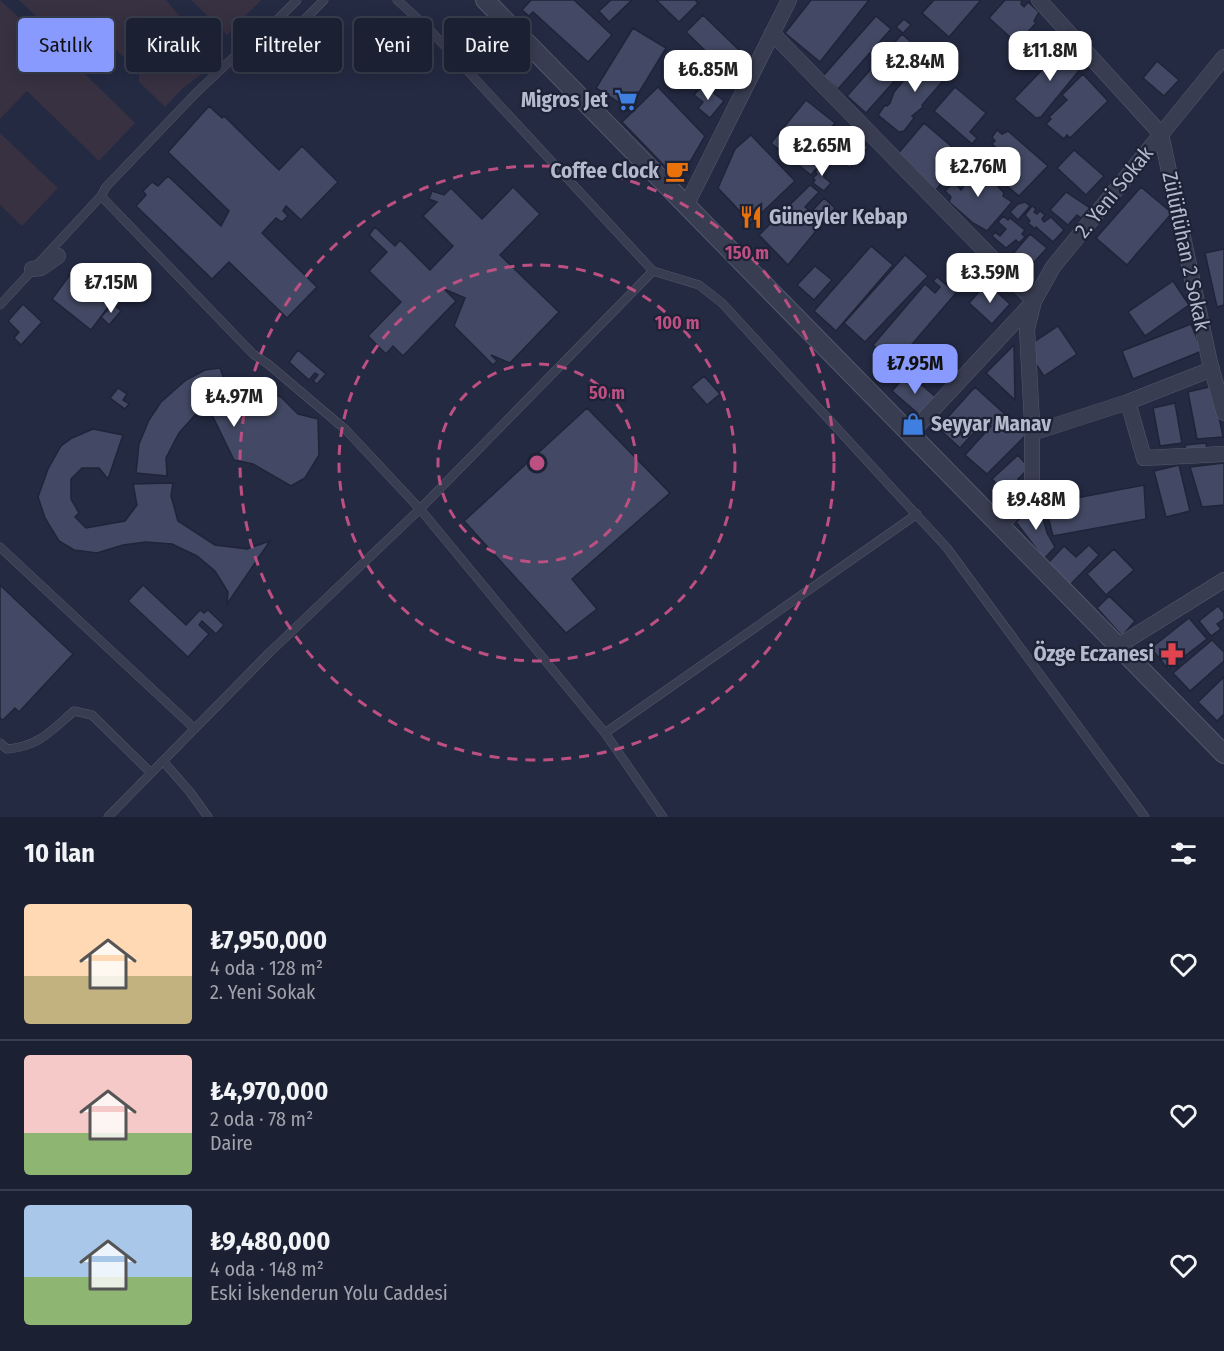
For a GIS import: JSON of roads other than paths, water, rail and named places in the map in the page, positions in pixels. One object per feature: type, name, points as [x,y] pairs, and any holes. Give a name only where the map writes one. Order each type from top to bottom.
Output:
[{"type":"street","points":[[686,206],[789,0]]},
{"type":"street","points":[[1039,0],[1161,134]]},
{"type":"street","points":[[492,2],[686,206],[1224,754]]},
{"type":"street","points":[[772,33],[1034,300],[1027,329],[1032,485],[1028,496],[1000,526]]},
{"type":"street","name":"2. Yeni Sokak","points":[[910,434],[1034,300],[1053,267],[1224,57]]},
{"type":"street","name":"Zülüflühan 2 Sokak","points":[[1161,134],[1212,369],[1224,413]]},
{"type":"street","points":[[32,269],[41,268],[58,256]]},
{"type":"street","points":[[1032,433],[1128,402],[1212,369]]},
{"type":"street","points":[[1128,402],[1144,458],[1224,454]]},
{"type":"street","points":[[1118,646],[1222,584]]},
{"type":"lane","points":[[279,18],[297,0]]},
{"type":"lane","points":[[306,18],[324,0]]},
{"type":"lane","points":[[398,0],[429,29],[653,271],[699,285],[722,303],[916,514],[947,548],[1145,817]]},
{"type":"lane","points":[[0,305],[101,196],[106,187],[233,58]]},
{"type":"lane","points":[[101,196],[253,354],[346,430],[420,509],[605,733],[663,817]]},
{"type":"lane","points":[[108,817],[269,653],[420,509],[653,271]]},
{"type":"lane","points":[[605,733],[916,514]]},
{"type":"lane","points":[[0,547],[195,729]]},
{"type":"lane","points":[[0,743],[7,749],[24,748],[43,737],[74,711],[92,715],[151,773]]},
{"type":"lane","points":[[163,761],[208,817]]},
{"type":"place","name":"Migros Jet","points":[[626,100]]},
{"type":"place","name":"Coffee Clock","points":[[677,171]]},
{"type":"place","name":"Güneyler Kebap","points":[[751,217]]},
{"type":"place","name":"Seyyar Manav","points":[[913,424]]},
{"type":"place","name":"Özge Eczanesi","points":[[1172,654]]}]
